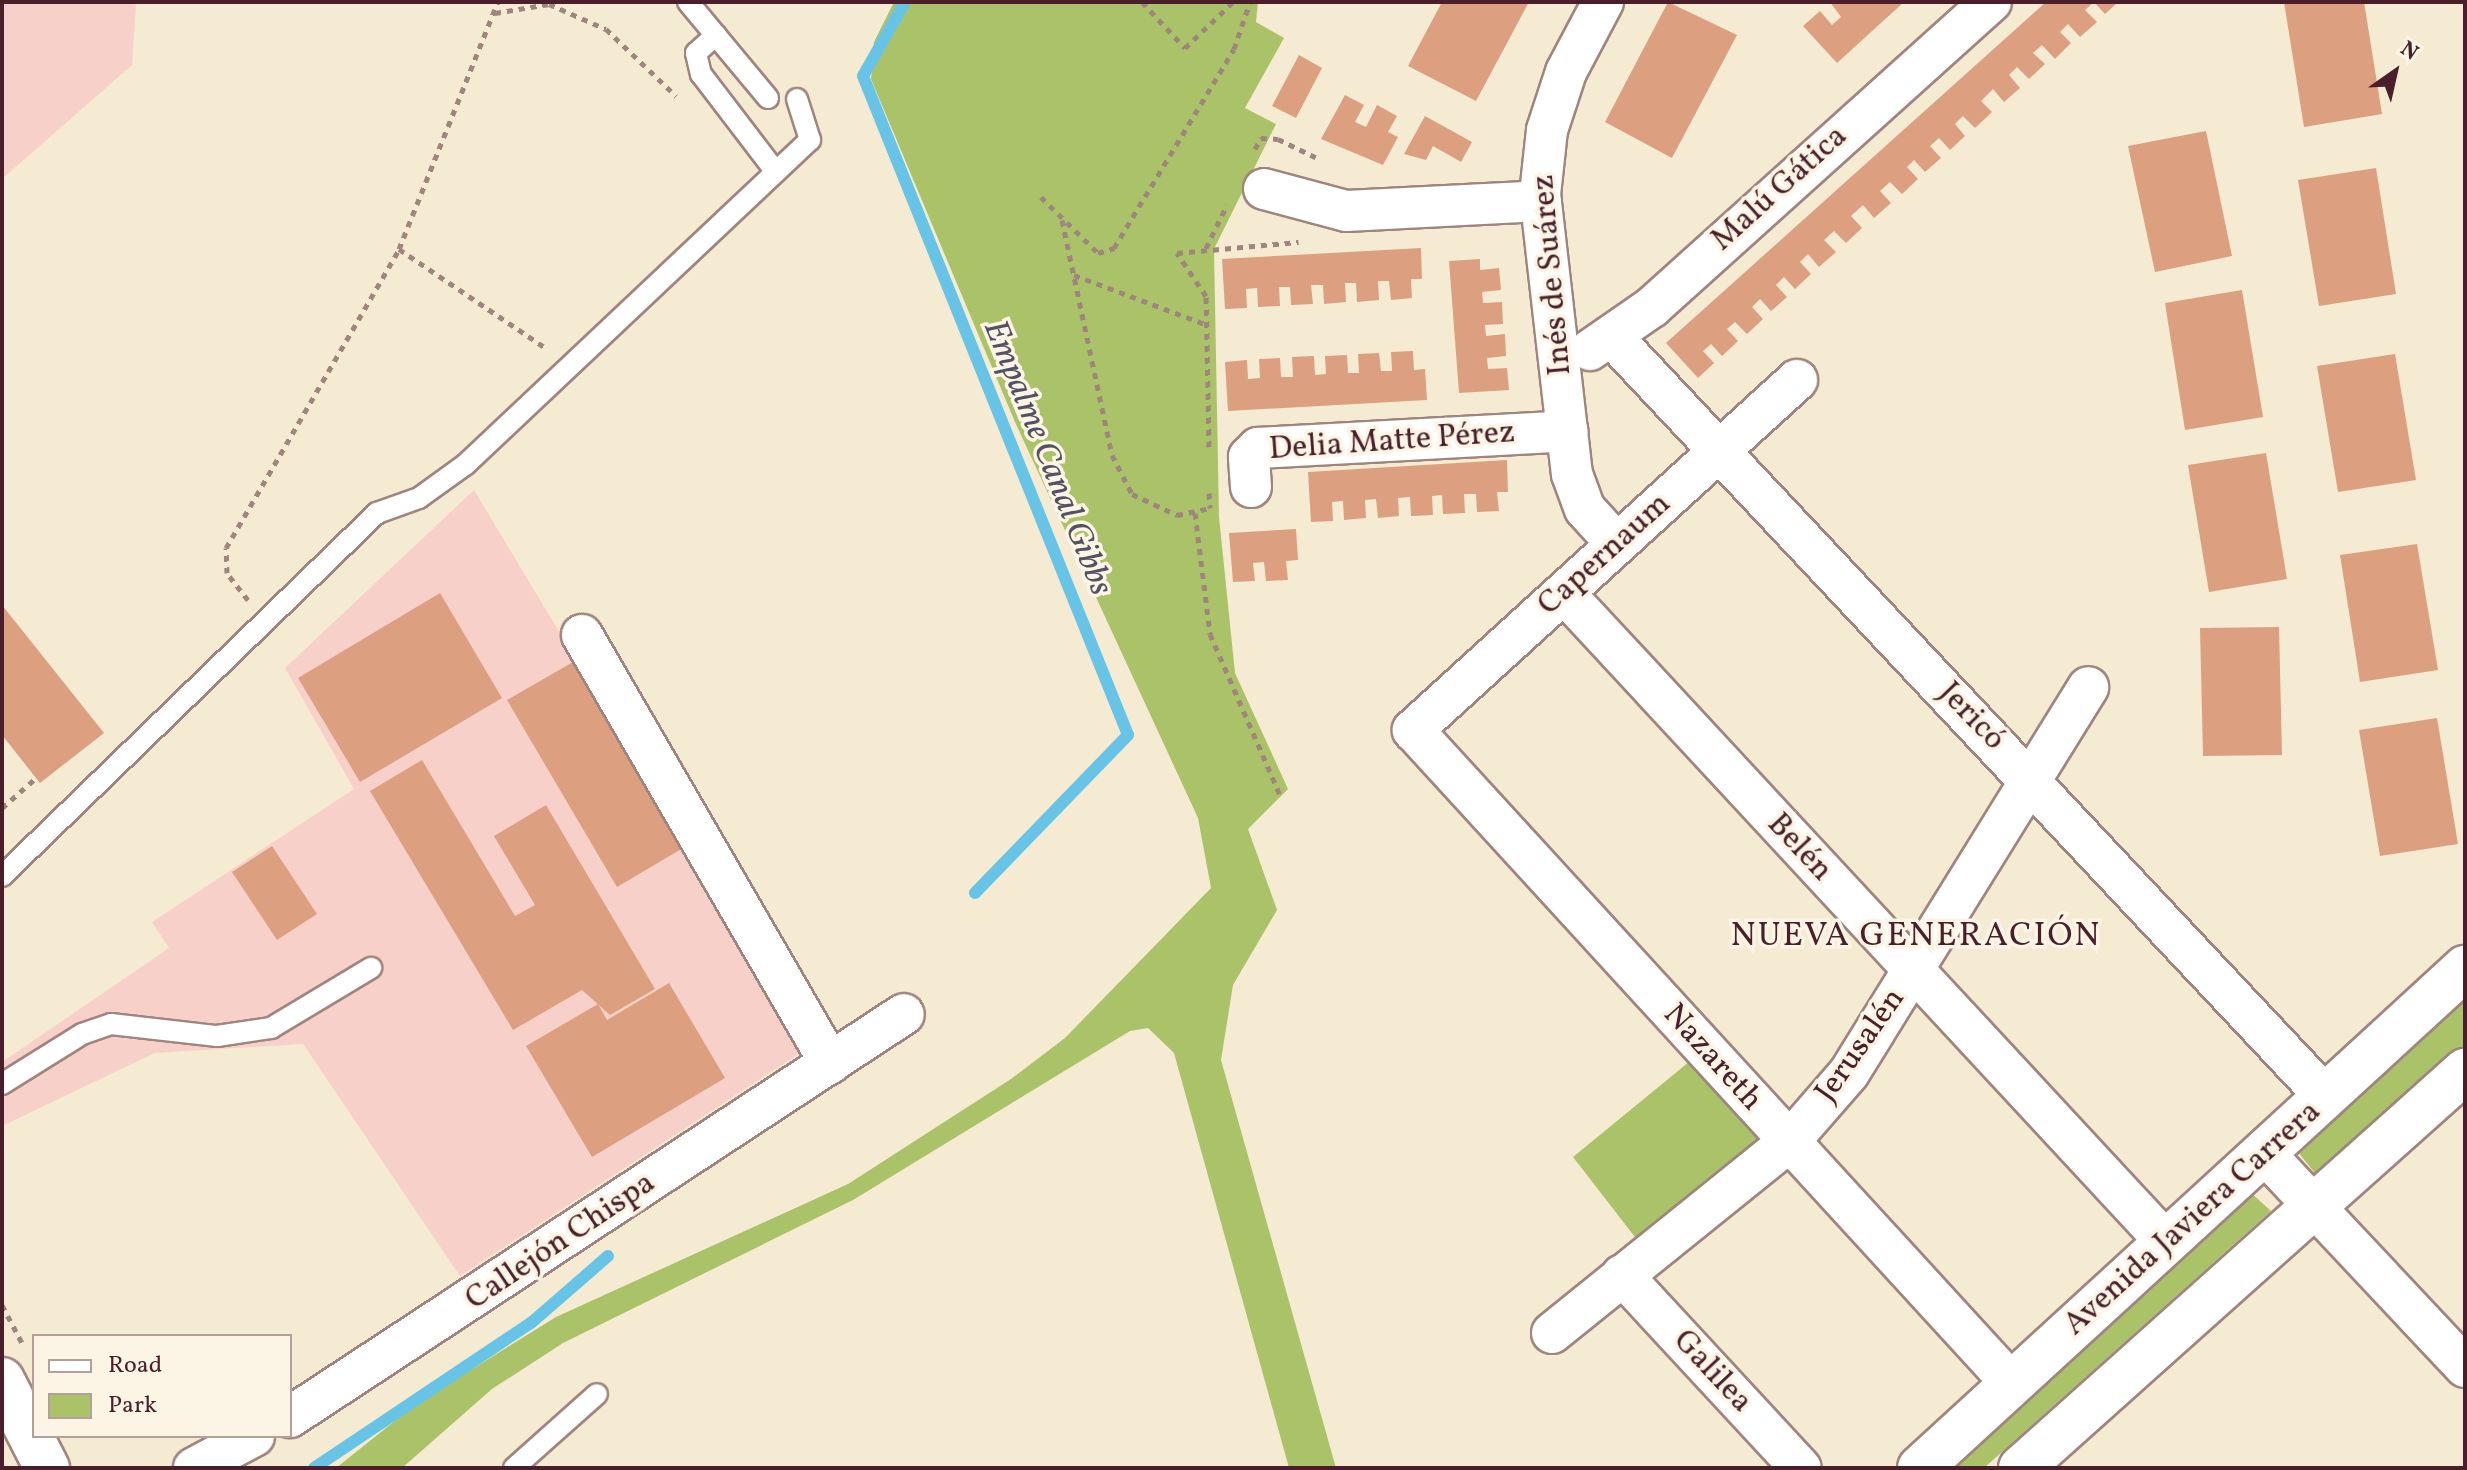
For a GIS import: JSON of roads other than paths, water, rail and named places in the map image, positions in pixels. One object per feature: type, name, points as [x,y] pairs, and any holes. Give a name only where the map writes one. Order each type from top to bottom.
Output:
[{"type":"main road","name":"Avenida Javiera Carrera","points":[[1920,1468],[2266,1155],[2465,968]]},
{"type":"main road","points":[[2021,1468],[2465,1071]]},
{"type":"main road","points":[[15,1367],[32,1421]]},
{"type":"main road","points":[[37,1438],[47,1468]]},
{"type":"street","name":"Inés de Suárez","points":[[1603,2],[1566,72],[1547,130],[1541,201],[1577,492],[1617,544]]},
{"type":"street","name":"Malú Gática","points":[[1559,355],[1613,338],[1991,2]]},
{"type":"street","points":[[1264,189],[1346,211],[1541,201]]},
{"type":"street","name":"Jericó","points":[[1613,338],[2326,1097]]},
{"type":"street","name":"Capernaum","points":[[1413,730],[1797,380]]},
{"type":"street","name":"Delia Matte Pérez","points":[[1251,487],[1249,457],[1258,448],[1568,431]]},
{"type":"street","name":"Belén","points":[[1564,593],[2167,1243]]},
{"type":"street","points":[[582,635],[830,1063]]},
{"type":"street","name":"Jerusalén","points":[[1552,1333],[1789,1142],[1849,1073],[2088,687]]},
{"type":"street","name":"Nazareth","points":[[1413,730],[2013,1385]]},
{"type":"street","name":"Callejón Chispa","points":[[292,1416],[904,1014]]},
{"type":"street","points":[[2266,1155],[2460,1354]]},
{"type":"street","name":"Galilea","points":[[1622,1275],[1801,1468]]},
{"type":"street","points":[[194,1468],[250,1438]]},
{"type":"lane","points":[[688,2],[768,98]]},
{"type":"lane","points":[[716,35],[696,53],[701,74],[776,172]]},
{"type":"lane","points":[[2,876],[377,513],[419,498],[465,465],[574,368],[810,140],[797,99]]},
{"type":"lane","points":[[2,1084],[82,1034],[111,1024],[217,1036],[271,1028],[371,968]]},
{"type":"lane","points":[[514,1468],[597,1394]]},
{"type":"waterway","name":"Empalme Canal Gibbs","points":[[905,2],[863,76],[1128,735],[975,893]]},
{"type":"waterway","name":"Empalme Canal Gibbs","points":[[314,1468],[531,1323],[608,1256]]},
{"type":"district","name":"NUEVA GENERACIÓN","points":[[1916,937]]}]
